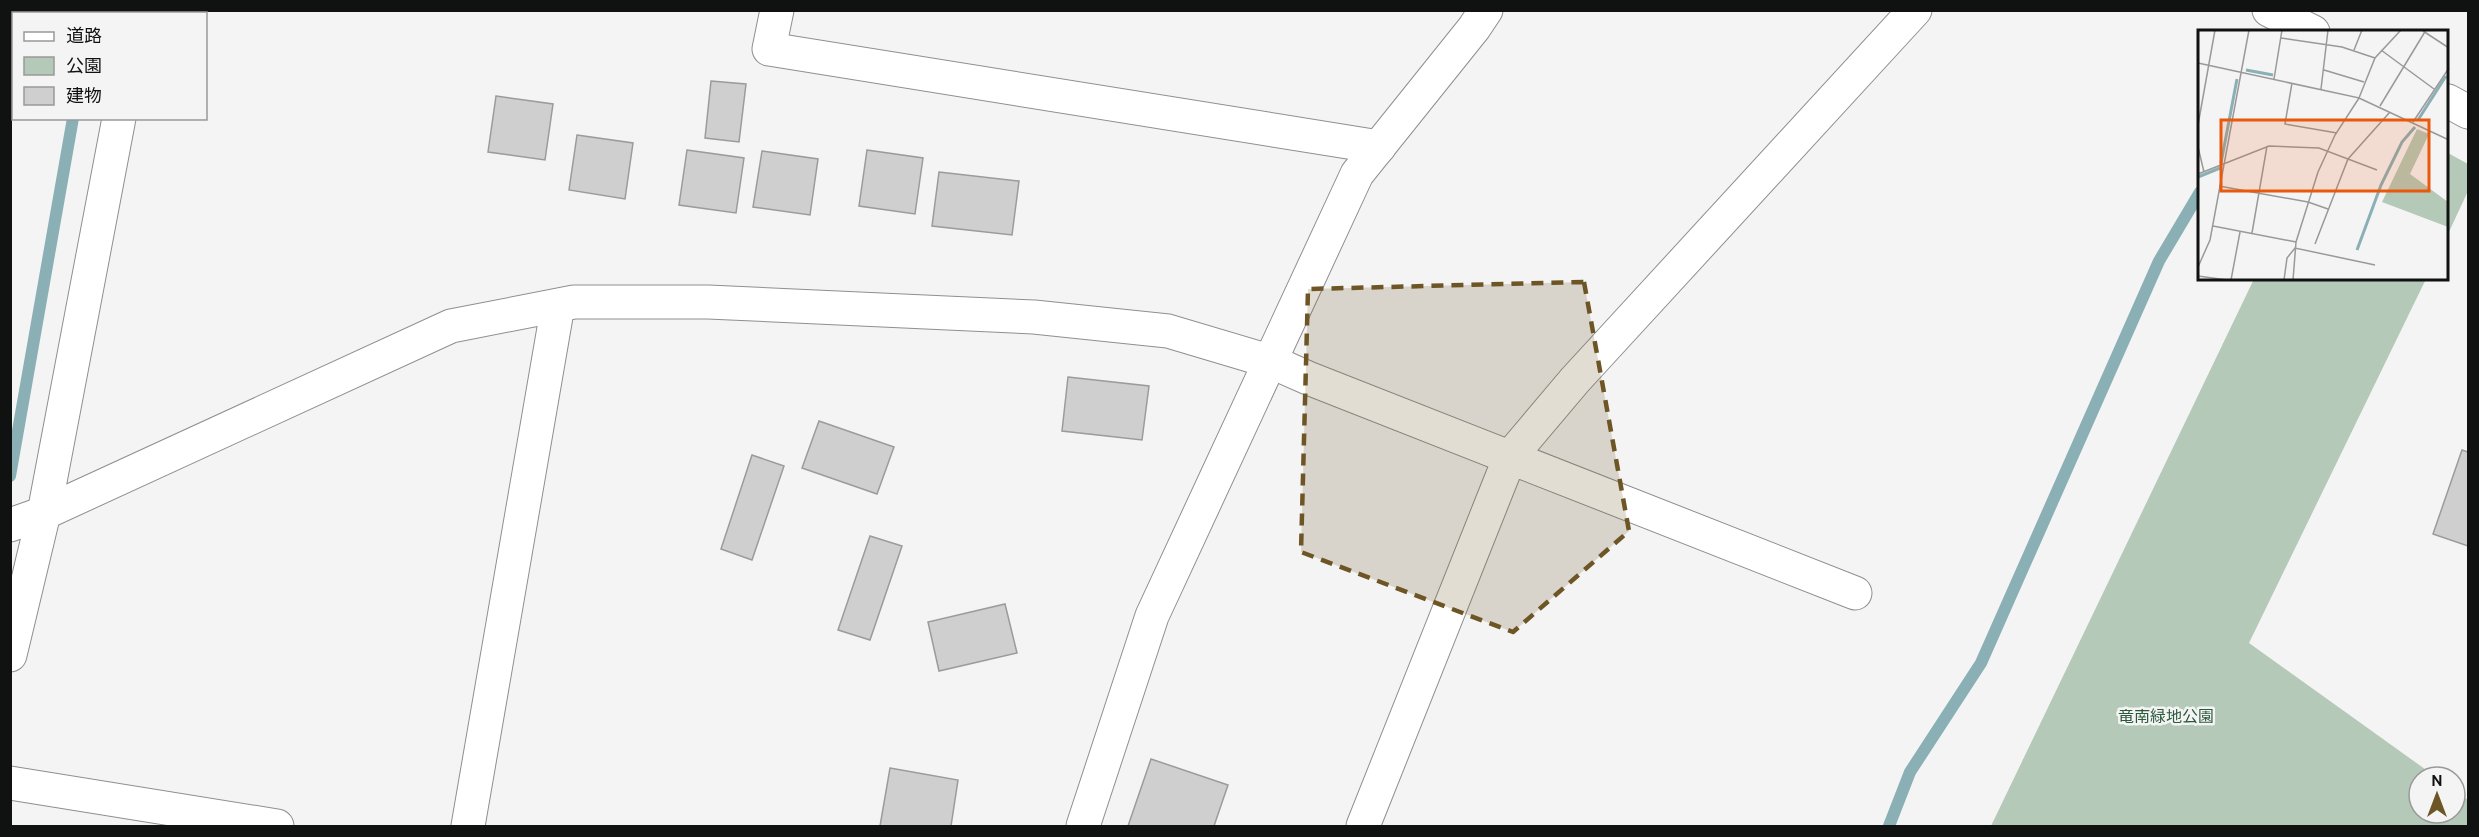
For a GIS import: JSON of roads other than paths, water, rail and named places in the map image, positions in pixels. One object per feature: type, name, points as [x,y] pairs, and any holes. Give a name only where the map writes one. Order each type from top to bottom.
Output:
[{"type":"street","points":[[777,10],[769,49],[1379,147]]},
{"type":"street","points":[[1083,826],[1152,616],[1272,362],[1357,174],[1486,10]]},
{"type":"street","points":[[1363,826],[1510,457],[1575,380],[1915,10]]},
{"type":"street","points":[[2449,101],[2469,111]]},
{"type":"street","points":[[10,655],[44,513],[119,120]]},
{"type":"street","points":[[10,525],[44,513],[451,326],[573,302],[708,302],[1034,317],[1168,331],[1272,362],[1855,593]]},
{"type":"street","points":[[468,826],[558,305]]},
{"type":"street","points":[[10,783],[277,826]]},
{"type":"waterway","points":[[10,476],[73,120]]},
{"type":"waterway","points":[[1889,826],[1910,772],[1981,663],[2159,261],[2198,195]]},
{"type":"park label","name":"竜南緑地公園","points":[[2166,716]]}]
